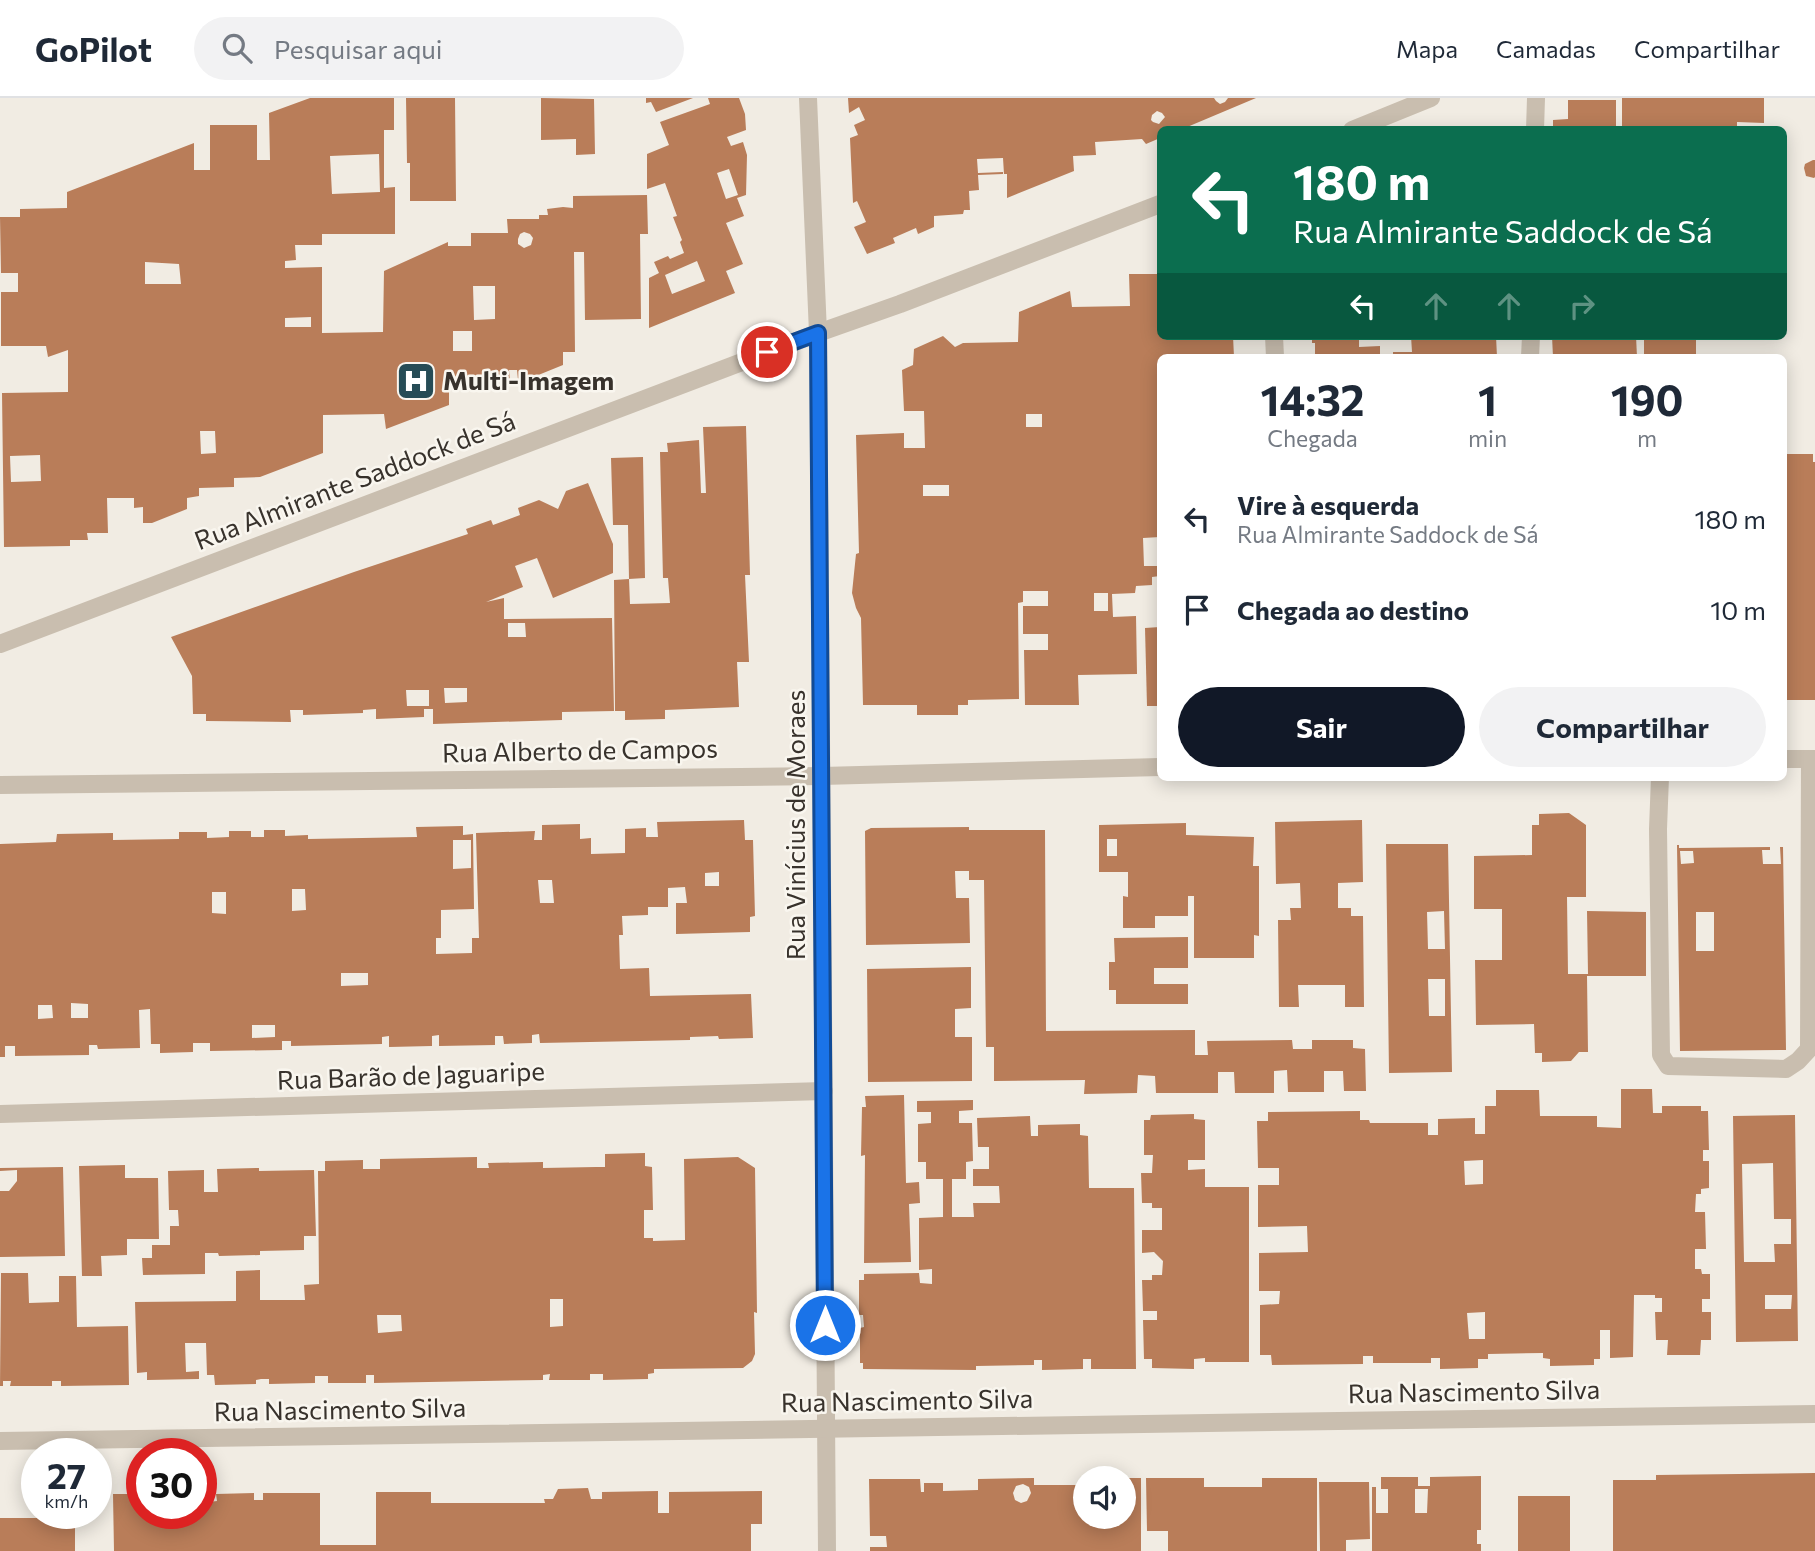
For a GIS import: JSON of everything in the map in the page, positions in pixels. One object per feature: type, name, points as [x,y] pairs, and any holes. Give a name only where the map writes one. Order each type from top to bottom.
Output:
[{"type":"street","name":"Rua Vinícius de Moraes","points":[[808,98],[818,333],[827,1551]]},
{"type":"street","points":[[1362,126],[1431,98]]},
{"type":"street","points":[[1535,126],[1536,98]]},
{"type":"street","name":"Rua Almirante Saddock de Sá","points":[[0,644],[1157,205]]},
{"type":"street","points":[[1660,781],[1658,843],[1661,1055],[1668,1066],[1786,1069],[1798,1061],[1808,1049],[1813,759],[1787,759]]},
{"type":"street","name":"Rua Alberto de Campos","points":[[0,785],[822,776],[1157,767]]},
{"type":"street","name":"Rua Barão de Jaguaripe","points":[[0,1114],[824,1091]]},
{"type":"street","name":"Rua Nascimento Silva","points":[[0,1441],[1815,1414]]},
{"type":"building","points":[[310,98],[394,98],[394,130],[384,130],[384,188],[395,187],[395,234],[322,234],[322,245],[295,245],[296,260],[285,261],[285,268],[322,267],[322,333],[383,332],[384,271],[448,242],[448,246],[471,246],[471,233],[508,233],[507,219],[539,219],[539,215],[548,215],[547,209],[573,208],[573,196],[647,195],[648,234],[640,234],[641,319],[585,320],[584,252],[574,252],[575,352],[563,352],[563,365],[526,380],[518,380],[517,370],[509,370],[510,382],[478,382],[478,388],[449,388],[449,405],[386,429],[384,414],[323,415],[323,453],[260,477],[234,478],[234,487],[199,488],[199,496],[187,498],[187,509],[152,523],[143,523],[143,507],[134,508],[134,498],[107,498],[108,533],[87,533],[88,540],[70,540],[70,546],[4,547],[2,393],[68,392],[68,350],[48,357],[46,346],[1,346],[1,292],[18,292],[18,273],[1,273],[0,217],[20,217],[20,209],[67,208],[67,192],[194,143],[194,170],[210,170],[210,125],[257,125],[257,160],[270,160],[269,113]],"holes":[[[379,154],[380,192],[332,194],[330,156]],[[524,232],[533,238],[531,245],[524,248],[518,244],[518,239]],[[145,262],[179,264],[181,284],[145,284]],[[473,286],[495,286],[495,319],[474,320]],[[311,317],[311,327],[285,327],[285,318]],[[453,331],[472,331],[472,351],[453,351]],[[200,431],[215,431],[216,453],[201,454]],[[40,455],[41,481],[11,482],[10,456]]]},
{"type":"building","points":[[406,98],[455,98],[456,201],[410,201]]},
{"type":"building","points":[[541,98],[594,99],[595,154],[576,155],[576,139],[541,140]]},
{"type":"building","points":[[646,98],[693,98],[656,112],[651,102],[646,103]]},
{"type":"building","points":[[708,98],[739,98],[745,114],[746,130],[727,137],[731,146],[743,142],[747,155],[746,195],[737,198],[744,216],[726,223],[743,264],[726,271],[735,293],[649,328],[649,278],[659,273],[654,262],[684,253],[673,217],[677,216],[665,183],[647,189],[647,154],[669,145],[660,122],[710,104]],"holes":[[[729,169],[738,195],[726,199],[717,173]],[[697,261],[705,281],[672,294],[665,275]]]},
{"type":"building","points":[[848,98],[1214,98],[1220,104],[1228,98],[1256,98],[1190,126],[1157,126],[1157,139],[1146,144],[1142,139],[1095,142],[1096,155],[1073,156],[1074,171],[1007,198],[1007,174],[1004,174],[1003,158],[977,159],[978,173],[1003,174],[978,175],[979,190],[969,191],[970,210],[964,210],[963,214],[934,216],[934,227],[918,234],[916,228],[893,238],[895,243],[867,254],[854,227],[866,222],[857,201],[853,203],[850,138],[858,135],[854,125],[865,120],[859,107],[849,113]],"holes":[[[1157,111],[1165,117],[1159,124],[1151,120]]]},
{"type":"building","points":[[1622,98],[1764,98],[1764,123],[1737,122],[1737,126],[1622,126]]},
{"type":"building","points":[[1568,100],[1616,100],[1616,126],[1553,126],[1553,120],[1568,119]]},
{"type":"building","points":[[1813,160],[1814,178],[1806,176],[1804,168],[1805,164]]},
{"type":"building","points":[[1129,274],[1157,274],[1157,340],[1233,340],[1234,354],[1157,354],[1157,537],[1143,538],[1144,566],[1157,566],[1157,576],[1152,577],[1152,585],[1136,586],[1135,593],[1112,594],[1113,617],[1136,616],[1137,674],[1078,675],[1079,705],[1025,705],[1024,650],[1048,650],[1048,634],[1023,634],[1023,606],[1048,606],[1048,591],[1023,591],[1023,602],[1018,603],[1019,699],[968,700],[968,705],[958,705],[958,715],[917,715],[917,705],[863,705],[861,618],[852,593],[856,554],[859,553],[856,435],[904,433],[904,448],[925,448],[924,411],[904,411],[902,370],[913,365],[914,349],[943,336],[955,347],[963,343],[1018,342],[1019,312],[1070,291],[1072,307],[1130,306]],"holes":[[[1026,414],[1042,414],[1042,427],[1026,427]],[[923,485],[949,485],[949,496],[923,496]],[[1094,593],[1108,593],[1108,611],[1094,611]]]},
{"type":"building","points":[[1312,340],[1359,340],[1359,347],[1380,346],[1380,354],[1315,354],[1315,343],[1312,343]]},
{"type":"building","points":[[1411,340],[1496,340],[1497,354],[1393,354],[1412,352]]},
{"type":"building","points":[[1552,340],[1636,340],[1637,354],[1553,354]]},
{"type":"building","points":[[1644,340],[1696,340],[1696,354],[1644,354]]},
{"type":"building","points":[[746,426],[750,575],[745,575],[749,662],[737,662],[739,707],[665,710],[665,719],[625,720],[625,711],[615,711],[614,580],[629,579],[630,604],[670,603],[668,578],[663,578],[660,452],[668,452],[667,443],[699,440],[701,493],[706,493],[703,427]]},
{"type":"building","points":[[1787,454],[1813,454],[1815,462],[1815,700],[1787,700]]},
{"type":"building","points":[[643,457],[645,578],[629,579],[628,525],[613,525],[611,458]]},
{"type":"building","points":[[588,483],[613,544],[613,573],[553,598],[537,558],[515,566],[523,587],[486,602],[504,598],[504,619],[612,618],[614,711],[562,712],[562,720],[433,724],[433,709],[424,709],[424,717],[376,719],[376,709],[363,710],[363,713],[303,715],[303,710],[290,710],[291,722],[206,721],[206,714],[193,714],[192,676],[171,637],[468,534],[466,529],[491,520],[493,525],[520,515],[518,508],[539,500],[558,509],[566,491]],"holes":[[[508,623],[525,623],[526,637],[508,637]],[[444,688],[467,688],[467,702],[445,703]],[[406,690],[429,690],[429,706],[407,706]]]},
{"type":"building","points":[[1157,627],[1157,706],[1147,706],[1145,628]]},
{"type":"building","points":[[1569,813],[1586,825],[1586,897],[1567,897],[1568,974],[1588,974],[1587,911],[1646,912],[1646,976],[1587,976],[1588,1052],[1579,1052],[1571,1061],[1542,1062],[1542,1053],[1535,1053],[1534,1024],[1476,1025],[1475,960],[1502,960],[1502,909],[1474,909],[1474,856],[1532,855],[1532,825],[1539,825],[1539,814]]},
{"type":"building","points":[[744,820],[745,840],[753,840],[755,916],[750,917],[750,932],[676,934],[676,903],[687,903],[685,887],[668,888],[668,907],[648,907],[648,915],[622,916],[623,935],[619,935],[620,969],[649,968],[650,996],[751,994],[753,1038],[719,1039],[718,1036],[690,1037],[690,1040],[540,1043],[539,1034],[532,1035],[532,1043],[504,1044],[503,1036],[495,1036],[495,1045],[439,1046],[439,1035],[432,1036],[432,1046],[389,1047],[389,1036],[382,1037],[382,1044],[291,1046],[291,1041],[282,1041],[282,1050],[210,1051],[210,1043],[193,1043],[193,1052],[160,1053],[160,1044],[151,1044],[150,1009],[139,1010],[140,1048],[98,1049],[97,1045],[89,1045],[89,1055],[15,1056],[15,1046],[5,1046],[5,1057],[0,1057],[0,844],[56,842],[57,834],[113,833],[113,840],[179,839],[179,832],[207,832],[207,838],[229,837],[229,831],[251,831],[251,837],[264,837],[264,830],[285,830],[285,836],[308,835],[308,839],[417,837],[416,827],[463,826],[463,835],[473,834],[474,909],[441,910],[441,938],[436,938],[436,954],[472,953],[472,938],[479,938],[476,833],[535,831],[534,840],[542,840],[542,825],[580,824],[580,839],[591,838],[591,854],[625,853],[625,829],[646,828],[646,837],[658,837],[657,822]],"holes":[[[453,840],[471,840],[471,868],[453,869]],[[719,872],[719,886],[705,886],[705,873]],[[538,880],[552,880],[554,903],[540,903]],[[292,889],[305,889],[306,910],[292,911]],[[212,892],[226,892],[226,914],[212,913]],[[341,973],[368,973],[368,985],[341,986]],[[71,1003],[88,1004],[88,1018],[71,1018]],[[38,1005],[52,1005],[53,1018],[38,1019]],[[252,1025],[275,1025],[275,1037],[252,1038]]]},
{"type":"building","points":[[1362,820],[1363,882],[1338,883],[1338,908],[1351,908],[1351,916],[1363,916],[1364,1007],[1345,1007],[1345,985],[1298,985],[1299,1007],[1279,1007],[1278,920],[1291,920],[1290,908],[1301,908],[1300,883],[1276,884],[1275,822]]},
{"type":"building","points":[[1186,823],[1186,835],[1254,837],[1253,866],[1259,866],[1259,936],[1254,935],[1254,958],[1194,958],[1194,896],[1188,896],[1188,916],[1155,916],[1155,928],[1123,928],[1123,896],[1128,897],[1128,872],[1099,872],[1099,825]],"holes":[[[1107,839],[1117,839],[1117,856],[1107,856]]]},
{"type":"building","points":[[969,827],[969,830],[1045,830],[1046,1031],[1195,1030],[1195,1055],[1208,1055],[1207,1041],[1292,1040],[1293,1049],[1312,1049],[1312,1040],[1353,1040],[1353,1048],[1365,1049],[1366,1091],[1344,1091],[1343,1071],[1324,1071],[1324,1092],[1288,1092],[1287,1070],[1274,1071],[1274,1093],[1235,1093],[1234,1072],[1218,1072],[1218,1093],[1156,1093],[1155,1076],[1138,1075],[1137,1093],[1084,1094],[1085,1080],[994,1081],[994,1047],[986,1047],[984,880],[969,880],[969,871],[955,871],[956,898],[969,898],[970,943],[866,945],[865,831],[871,828]]},
{"type":"building","points":[[1386,844],[1448,844],[1452,1072],[1389,1073]],"holes":[[[1444,911],[1445,949],[1428,949],[1427,912]],[[1428,979],[1445,979],[1445,1016],[1429,1016]]]},
{"type":"building","points":[[1677,845],[1679,848],[1770,847],[1770,850],[1762,850],[1763,864],[1781,864],[1780,847],[1783,847],[1786,1050],[1680,1051]],"holes":[[[1680,851],[1693,851],[1694,863],[1681,864]],[[1696,912],[1714,912],[1714,951],[1696,951]]]},
{"type":"building","points":[[1188,937],[1188,968],[1154,968],[1154,984],[1188,984],[1188,1004],[1116,1004],[1116,990],[1109,990],[1109,962],[1115,962],[1114,938]]},
{"type":"building","points":[[971,967],[971,1008],[955,1009],[955,1037],[972,1037],[972,1081],[868,1082],[867,969]]},
{"type":"building","points":[[1621,1089],[1652,1089],[1653,1113],[1662,1113],[1662,1106],[1701,1106],[1701,1111],[1708,1111],[1709,1150],[1703,1150],[1703,1161],[1709,1161],[1709,1188],[1701,1189],[1701,1194],[1696,1194],[1695,1212],[1705,1212],[1706,1249],[1695,1249],[1695,1269],[1701,1269],[1702,1274],[1710,1274],[1710,1299],[1702,1299],[1702,1312],[1711,1312],[1711,1340],[1701,1340],[1700,1355],[1667,1355],[1668,1340],[1656,1340],[1655,1312],[1662,1312],[1662,1298],[1655,1298],[1655,1295],[1634,1295],[1633,1357],[1610,1358],[1610,1330],[1600,1330],[1600,1359],[1594,1359],[1594,1365],[1550,1366],[1550,1359],[1543,1358],[1543,1353],[1488,1354],[1488,1359],[1478,1359],[1478,1368],[1440,1369],[1440,1358],[1431,1358],[1431,1363],[1373,1363],[1373,1356],[1363,1356],[1363,1364],[1272,1365],[1271,1355],[1260,1355],[1260,1305],[1279,1304],[1280,1291],[1259,1291],[1259,1253],[1308,1252],[1307,1226],[1258,1227],[1258,1185],[1279,1185],[1279,1168],[1258,1168],[1257,1121],[1268,1121],[1268,1112],[1360,1111],[1360,1120],[1369,1120],[1370,1123],[1428,1123],[1428,1135],[1438,1135],[1438,1119],[1475,1118],[1475,1134],[1485,1134],[1485,1106],[1496,1106],[1496,1090],[1539,1090],[1540,1116],[1597,1116],[1597,1127],[1621,1128]],"holes":[[[1483,1160],[1483,1184],[1465,1185],[1464,1161]],[[1485,1312],[1485,1339],[1469,1339],[1467,1313]]]},
{"type":"building","points":[[904,1095],[906,1183],[919,1182],[920,1203],[909,1204],[911,1262],[864,1263],[865,1155],[861,1156],[862,1107],[866,1107],[865,1096]]},
{"type":"building","points":[[973,1100],[973,1110],[959,1111],[959,1123],[972,1123],[973,1161],[966,1162],[966,1179],[952,1179],[952,1217],[974,1217],[973,1203],[1000,1203],[999,1186],[973,1186],[973,1169],[989,1169],[989,1147],[978,1147],[977,1118],[1030,1116],[1031,1136],[1038,1136],[1038,1125],[1080,1124],[1080,1135],[1088,1136],[1089,1188],[1134,1188],[1136,1369],[1091,1369],[1091,1359],[1083,1359],[1083,1369],[1042,1370],[1042,1360],[1034,1360],[1034,1365],[976,1366],[976,1370],[863,1369],[863,1363],[860,1363],[860,1328],[864,1327],[863,1315],[859,1315],[859,1280],[864,1280],[864,1274],[919,1273],[920,1283],[932,1284],[932,1269],[919,1270],[919,1218],[943,1217],[943,1179],[926,1179],[926,1162],[918,1162],[918,1124],[931,1123],[931,1112],[917,1112],[917,1101]]},
{"type":"building","points":[[1194,1114],[1194,1119],[1205,1120],[1205,1160],[1188,1160],[1188,1170],[1205,1169],[1205,1187],[1249,1187],[1249,1362],[1205,1362],[1205,1358],[1194,1359],[1194,1369],[1152,1368],[1152,1359],[1144,1359],[1143,1320],[1157,1320],[1157,1311],[1143,1311],[1142,1280],[1152,1280],[1152,1275],[1162,1275],[1163,1261],[1154,1252],[1142,1253],[1142,1230],[1162,1230],[1162,1208],[1152,1208],[1152,1203],[1142,1203],[1141,1173],[1152,1173],[1153,1155],[1144,1155],[1144,1120],[1150,1120],[1151,1115]]},
{"type":"building","points":[[1795,1115],[1798,1341],[1736,1342],[1733,1116]],"holes":[[[1773,1163],[1774,1219],[1791,1219],[1791,1244],[1774,1244],[1775,1262],[1744,1262],[1742,1164]],[[1765,1295],[1792,1295],[1791,1309],[1765,1309]]]},
{"type":"building","points":[[645,1153],[645,1166],[652,1167],[653,1210],[644,1210],[644,1238],[653,1238],[653,1241],[685,1240],[684,1159],[738,1157],[755,1168],[755,1354],[752,1361],[743,1368],[654,1369],[654,1373],[648,1374],[648,1379],[603,1380],[603,1374],[590,1374],[590,1380],[549,1380],[550,1374],[543,1375],[543,1380],[374,1383],[374,1375],[366,1375],[366,1383],[328,1383],[328,1376],[315,1376],[315,1383],[269,1384],[269,1379],[261,1379],[256,1380],[256,1384],[215,1385],[214,1375],[207,1375],[206,1343],[185,1343],[186,1372],[199,1371],[199,1379],[147,1380],[147,1372],[137,1373],[135,1302],[236,1301],[236,1271],[260,1270],[260,1300],[305,1300],[304,1285],[319,1284],[318,1171],[325,1171],[325,1161],[363,1160],[363,1169],[380,1169],[380,1159],[477,1157],[477,1168],[489,1168],[488,1163],[543,1162],[543,1168],[605,1167],[605,1154]],"holes":[[[550,1299],[563,1299],[563,1326],[550,1327]],[[377,1315],[401,1315],[402,1331],[378,1333]]]},
{"type":"building","points":[[125,1165],[125,1178],[158,1178],[159,1239],[127,1239],[127,1255],[101,1256],[102,1276],[82,1276],[79,1166]]},
{"type":"building","points":[[63,1167],[65,1256],[0,1257],[0,1191],[9,1191],[17,1181],[17,1170],[0,1171],[0,1168]]},
{"type":"building","points":[[259,1168],[259,1171],[314,1170],[316,1236],[304,1236],[304,1250],[260,1251],[260,1255],[219,1256],[218,1253],[205,1253],[205,1274],[143,1275],[142,1258],[152,1258],[152,1245],[170,1245],[170,1226],[179,1226],[178,1210],[169,1210],[168,1171],[204,1170],[204,1192],[218,1192],[217,1169]]},
{"type":"building","points":[[1,1273],[28,1273],[29,1303],[59,1302],[59,1276],[76,1276],[77,1327],[128,1326],[129,1385],[61,1386],[61,1381],[52,1381],[52,1386],[10,1386],[11,1381],[3,1381],[3,1386],[0,1386]]},
{"type":"building","points":[[1815,1473],[1815,1551],[1613,1551],[1613,1480],[1656,1480],[1656,1475]]},
{"type":"building","points":[[1481,1476],[1481,1530],[1477,1530],[1477,1544],[1481,1544],[1481,1551],[1372,1551],[1372,1487],[1376,1487],[1376,1513],[1388,1513],[1388,1489],[1381,1489],[1381,1477],[1418,1477],[1418,1486],[1430,1486],[1430,1477]],"holes":[[[1415,1489],[1428,1489],[1427,1513],[1415,1513]]]},
{"type":"building","points":[[1034,1478],[1034,1485],[1073,1485],[1073,1529],[1136,1529],[1136,1478],[1141,1478],[1141,1551],[870,1551],[870,1547],[887,1547],[886,1536],[870,1536],[869,1479],[920,1479],[921,1492],[924,1492],[924,1483],[943,1483],[943,1491],[978,1490],[978,1479]],"holes":[[[1023,1484],[1029,1487],[1031,1493],[1027,1501],[1021,1503],[1015,1500],[1013,1493],[1016,1486]]]},
{"type":"building","points":[[1146,1478],[1204,1478],[1204,1487],[1262,1487],[1262,1478],[1317,1478],[1317,1551],[1168,1551],[1168,1531],[1147,1531]]},
{"type":"building","points":[[1319,1482],[1369,1482],[1370,1539],[1346,1540],[1346,1551],[1320,1551]]},
{"type":"building","points":[[588,1488],[591,1499],[602,1499],[602,1492],[658,1491],[658,1513],[669,1513],[669,1492],[762,1491],[762,1524],[751,1524],[751,1551],[114,1551],[113,1494],[126,1494],[126,1529],[217,1529],[217,1494],[254,1493],[254,1500],[263,1500],[263,1493],[320,1493],[320,1545],[376,1545],[376,1492],[431,1492],[431,1503],[545,1503],[544,1499],[553,1499],[558,1489]]},
{"type":"building","points":[[1518,1496],[1570,1496],[1570,1551],[1518,1551]]},
{"type":"building","points":[[0,1518],[21,1518],[21,1529],[75,1529],[75,1551],[0,1551]]},
{"type":"place","name":"Multi-Imagem","points":[[416,381]]},
{"type":"route","points":[[767,352],[818,333],[825,1325]]}]
